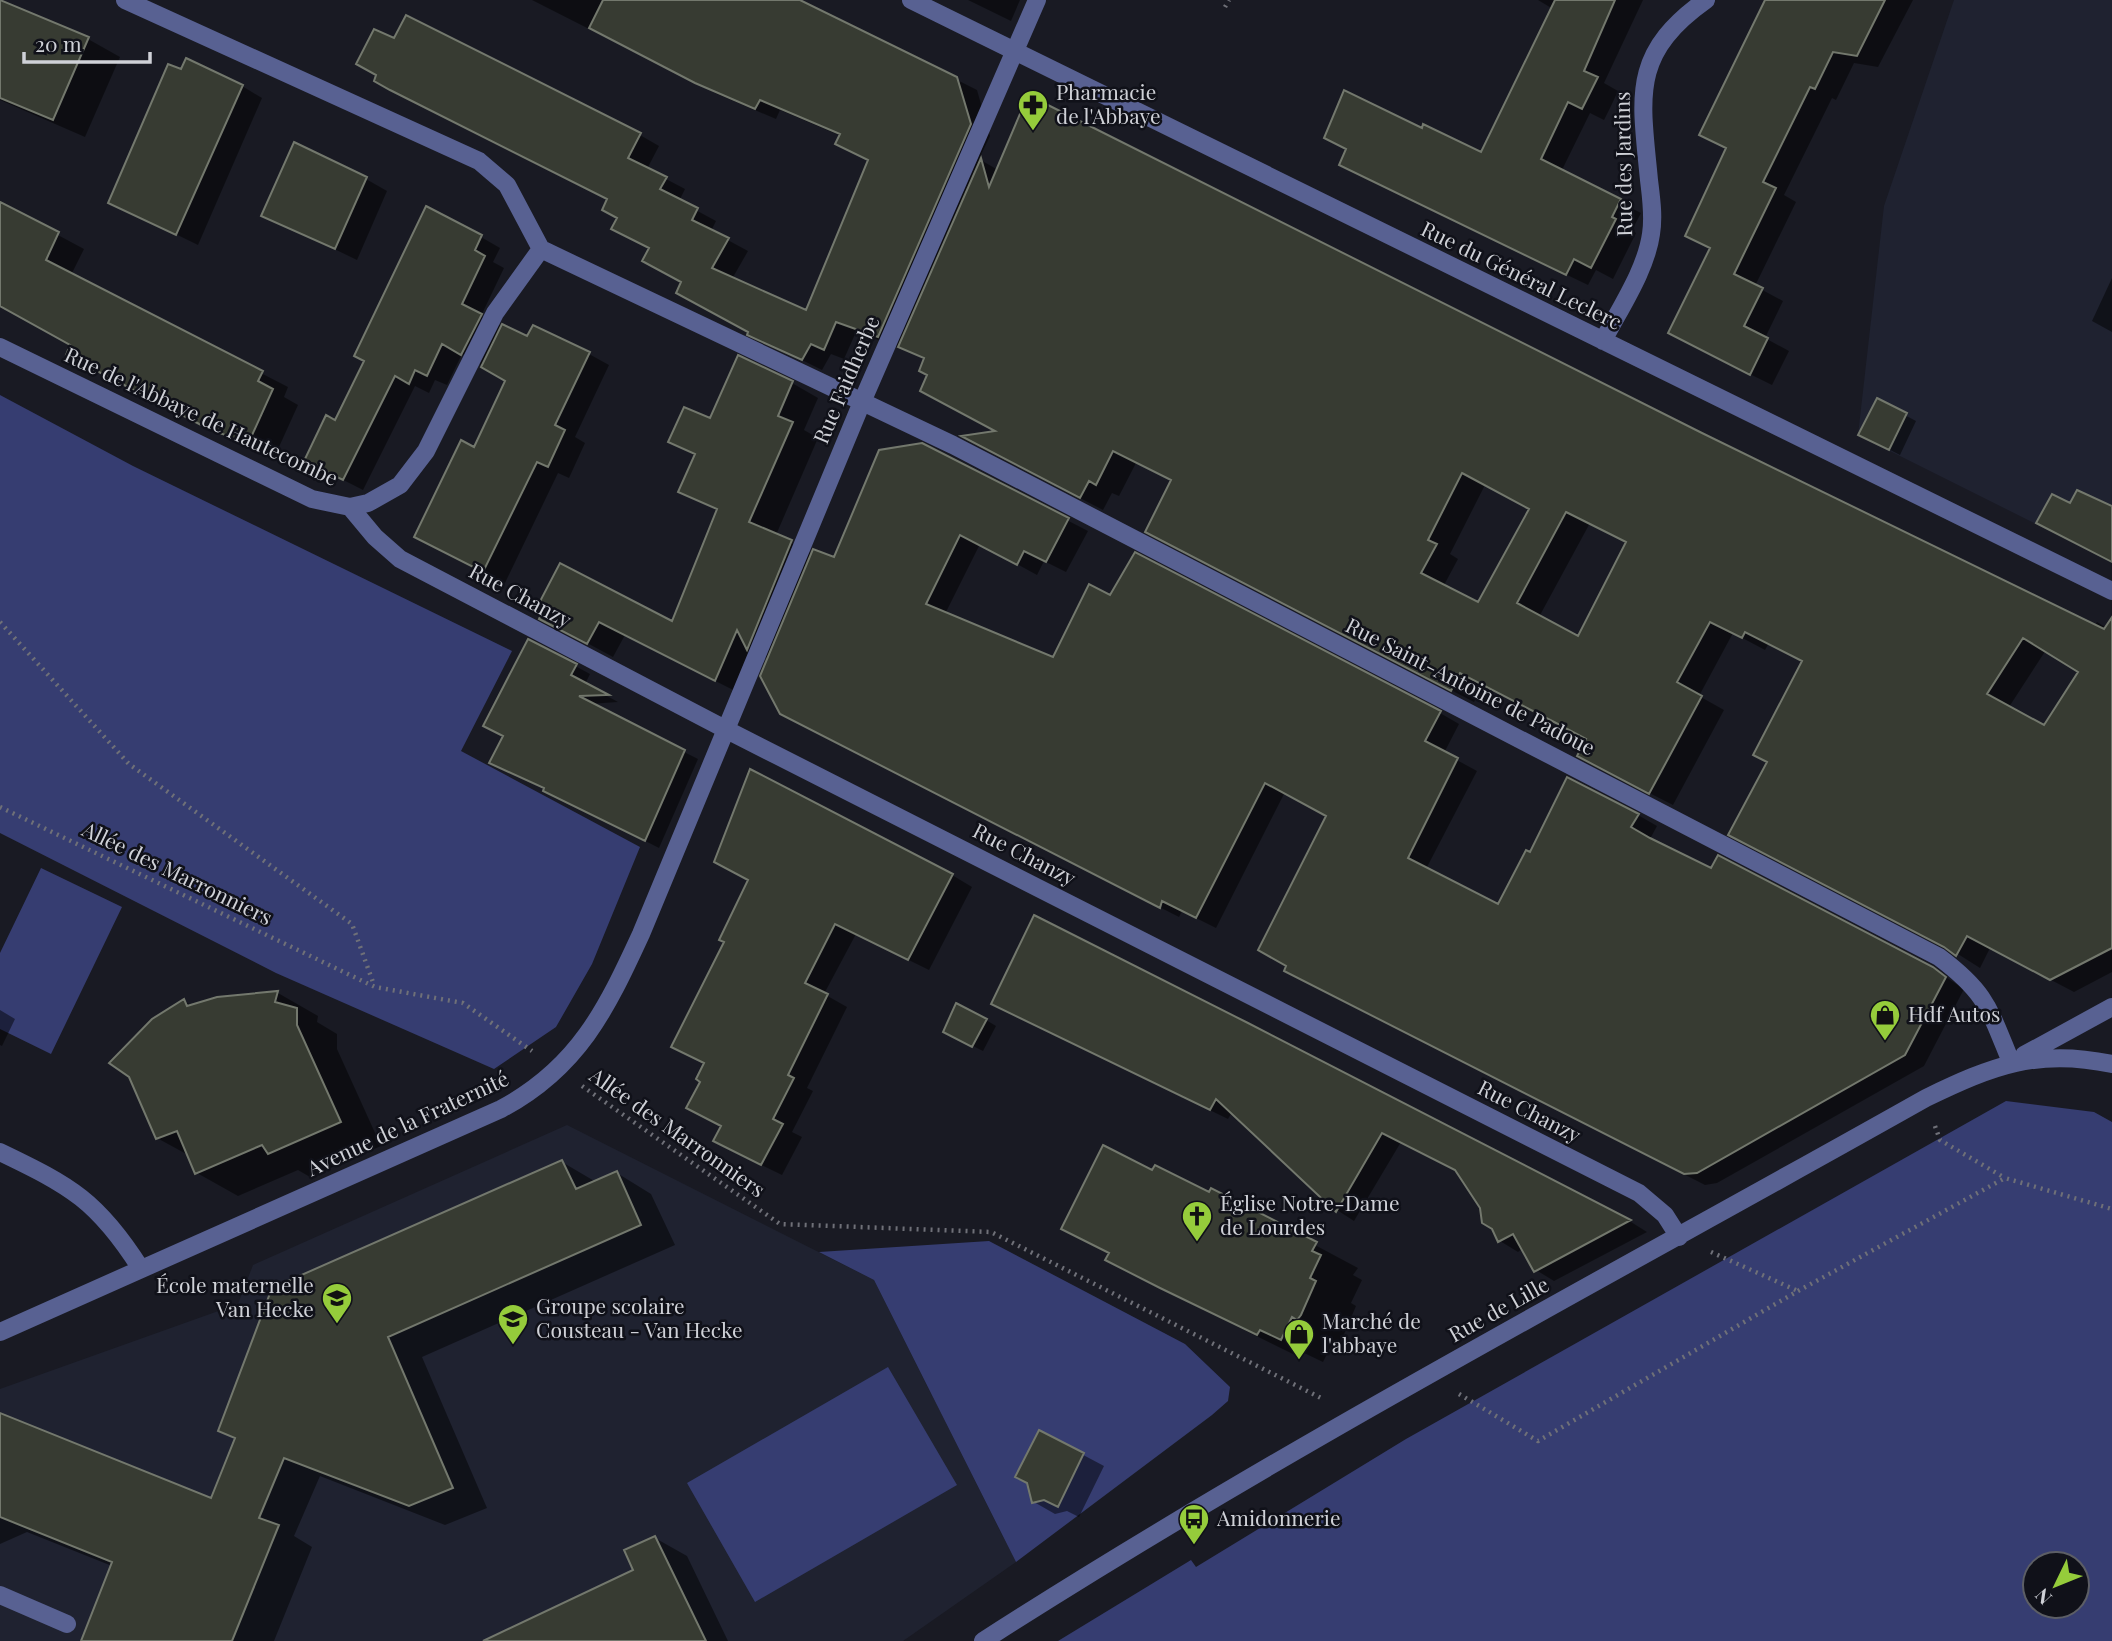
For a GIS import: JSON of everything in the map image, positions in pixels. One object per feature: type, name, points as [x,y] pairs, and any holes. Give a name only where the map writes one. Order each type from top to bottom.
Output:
[{"type":"street","points":[[125,0],[479,161],[507,185],[541,249]]},
{"type":"street","name":"Rue du Général Leclerc","points":[[911,0],[2112,591]]},
{"type":"street","name":"Rue Faidherbe","points":[[725,729],[862,402],[1037,0]]},
{"type":"street","name":"Rue des Jardins","points":[[1603,341],[1642,264],[1652,232],[1642,102],[1647,69],[1665,36],[1682,18],[1706,0]]},
{"type":"street","name":"Rue Saint-Antoine de Padoue","points":[[541,249],[977,458],[1939,957],[1970,980],[1987,1002],[2011,1062]]},
{"type":"street","name":"Rue de l'Abbaye de Hautecombe","points":[[0,346],[312,499],[350,508],[386,495],[415,470],[495,313],[541,249]]},
{"type":"street","name":"Rue Chanzy","points":[[350,508],[375,537],[400,559],[725,729],[1639,1193],[1665,1215],[1679,1237]]},
{"type":"street","name":"Avenue de la Fraternité","points":[[0,1332],[500,1109],[532,1091],[558,1070],[591,1032],[621,978],[725,729]]},
{"type":"street","name":"Rue de Lille","points":[[2011,1062],[2112,1007]]},
{"type":"street","name":"Rue de Lille","points":[[983,1641],[1223,1492],[1355,1415],[1926,1098],[1982,1071],[2011,1062],[2053,1056],[2112,1064]]},
{"type":"street","points":[[0,1152],[62,1184],[96,1208],[113,1225],[141,1269]]},
{"type":"street","points":[[0,1595],[67,1624]]},
{"type":"path","points":[[1225,7],[1229,0]]},
{"type":"path","points":[[0,622],[129,764],[352,924],[374,987]]},
{"type":"path","name":"Allée des Marronniers","points":[[0,807],[374,987],[463,1003],[780,1224],[991,1232],[1355,1415]]},
{"type":"path","points":[[1926,1098],[1940,1140],[2005,1178],[2111,1206]]},
{"type":"path","points":[[1429,1375],[1538,1441],[1798,1291],[2005,1178]]},
{"type":"path","points":[[1679,1237],[1798,1291]]},
{"type":"shaded area","points":[[1954,0],[2112,0],[2112,562],[1858,435],[1884,206]]},
{"type":"shaded area","points":[[0,395],[133,466],[512,651],[461,751],[640,847],[592,964],[556,1027],[494,1069],[276,973],[0,833]]},
{"type":"shaded area","points":[[41,868],[122,907],[51,1054],[0,1029],[0,953]]},
{"type":"shaded area","points":[[2006,1101],[2094,1112],[2112,1122],[2112,1641],[1058,1641],[1191,1560],[1196,1567],[1406,1439]]},
{"type":"shaded area","name":"Groupe scolaire Cousteau - Van Hecke","points":[[567,1125],[874,1280],[1016,1562],[903,1641],[0,1641],[0,1389],[238,1304],[253,1265]]},
{"type":"shaded area","points":[[989,1241],[1185,1344],[1230,1387],[1228,1401],[1212,1415],[1016,1562],[874,1280],[819,1252]]},
{"type":"shaded area","points":[[888,1367],[957,1485],[755,1602],[687,1483]]},
{"type":"building","points":[[0,0],[89,37],[53,120],[0,98]]},
{"type":"building","points":[[603,0],[800,0],[957,77],[971,124],[878,337],[836,322],[824,350],[811,344],[802,360],[747,335],[748,332],[676,293],[681,282],[642,261],[649,248],[611,229],[617,218],[602,210],[607,199],[390,90],[374,81],[376,75],[356,64],[374,29],[394,38],[406,15],[641,133],[628,158],[667,177],[660,189],[698,208],[692,220],[729,238],[712,268],[806,310],[868,160],[835,144],[840,134],[760,100],[755,109],[695,83],[589,28]]},
{"type":"building","points":[[1555,0],[1615,0],[1584,71],[1598,77],[1582,109],[1568,102],[1541,159],[1621,199],[1612,217],[1616,219],[1591,268],[1574,259],[1566,275],[1339,165],[1346,149],[1324,138],[1344,90],[1422,128],[1423,124],[1481,152]]},
{"type":"building","points":[[1765,0],[1885,0],[1857,56],[1833,52],[1815,89],[1810,87],[1763,182],[1776,188],[1734,274],[1763,288],[1744,326],[1768,338],[1750,375],[1668,333],[1710,248],[1685,236],[1726,148],[1699,135]]},
{"type":"building","points":[[186,58],[243,85],[176,235],[108,203],[168,64],[181,69]]},
{"type":"building","points":[[1028,95],[1702,433],[2104,629],[2112,617],[2112,948],[2050,980],[1967,936],[1956,956],[1944,947],[1728,835],[1767,762],[1753,755],[1802,661],[1745,632],[1742,638],[1710,622],[1677,682],[1702,696],[1649,794],[1577,756],[1586,739],[1460,673],[1451,691],[1145,532],[1171,480],[1113,451],[1096,485],[1089,481],[1080,498],[961,436],[995,431],[920,391],[927,375],[919,371],[924,358],[898,347],[981,158],[989,187]],"holes":[[[1462,473],[1529,509],[1478,602],[1421,573],[1437,544],[1428,540]],[[1566,512],[1626,542],[1578,636],[1517,603]],[[2023,638],[2078,672],[2044,725],[1987,694]]]},
{"type":"building","points":[[294,142],[367,177],[335,249],[261,216]]},
{"type":"building","points":[[0,202],[59,232],[46,260],[263,371],[258,381],[273,389],[248,444],[207,428],[66,355],[70,345],[0,306]]},
{"type":"building","points":[[426,206],[482,235],[475,250],[485,256],[462,304],[482,314],[461,355],[442,344],[427,376],[415,370],[409,384],[395,376],[343,480],[304,461],[326,415],[335,420],[364,361],[354,356]]},
{"type":"building","points":[[502,324],[527,336],[533,325],[590,352],[555,425],[565,430],[548,467],[537,462],[483,572],[414,537],[461,440],[474,447],[505,381],[481,367]]},
{"type":"building","points":[[738,355],[793,381],[778,416],[793,422],[749,522],[792,540],[747,650],[737,630],[715,681],[599,622],[587,644],[539,619],[542,612],[536,609],[560,563],[672,621],[717,509],[678,492],[695,454],[668,442],[684,407],[710,418]]},
{"type":"building","points":[[1877,398],[1907,413],[1889,450],[1858,435]]},
{"type":"building","points":[[922,443],[1069,518],[1046,562],[1024,551],[1017,565],[960,535],[926,604],[1053,657],[1089,584],[1110,595],[1135,552],[1441,711],[1425,741],[1458,758],[1408,858],[1498,904],[1526,850],[1530,852],[1567,777],[1639,814],[1631,827],[1650,838],[1711,868],[1718,855],[1933,967],[1946,977],[1905,1055],[1697,1173],[1684,1174],[1284,971],[1286,966],[1258,950],[1326,816],[1265,783],[1196,918],[1162,901],[1160,908],[780,714],[760,676],[813,549],[834,557],[879,450]]},
{"type":"building","points":[[2077,490],[2112,506],[2112,562],[2036,523],[2052,494],[2070,503]]},
{"type":"building","points":[[528,639],[577,664],[571,675],[609,695],[579,696],[685,750],[645,841],[543,791],[544,788],[489,763],[503,736],[483,726]]},
{"type":"building","points":[[750,769],[953,874],[908,960],[835,924],[805,983],[828,994],[788,1075],[794,1078],[773,1119],[783,1124],[761,1165],[713,1141],[721,1126],[686,1108],[700,1082],[696,1079],[704,1063],[671,1047],[724,942],[719,940],[748,880],[714,862]]},
{"type":"building","points":[[1034,915],[1631,1220],[1534,1272],[1513,1234],[1498,1242],[1492,1229],[1482,1223],[1480,1208],[1455,1170],[1382,1133],[1336,1212],[1216,1099],[1210,1110],[991,1004]]},
{"type":"building","points":[[278,991],[275,1002],[297,1008],[297,1025],[341,1122],[268,1154],[262,1145],[195,1174],[177,1131],[156,1139],[129,1077],[109,1063],[152,1019],[184,999],[187,1006],[217,997]]},
{"type":"building","points":[[956,1003],[987,1019],[972,1047],[943,1032]]},
{"type":"building","name":"Église Notre-Dame de Lourdes","points":[[1103,1145],[1152,1170],[1155,1165],[1209,1192],[1211,1188],[1317,1242],[1312,1251],[1321,1255],[1310,1278],[1316,1281],[1301,1315],[1297,1320],[1292,1317],[1281,1340],[1260,1330],[1257,1335],[1160,1288],[1105,1260],[1109,1253],[1061,1229]]},
{"type":"building","points":[[562,1160],[576,1189],[617,1171],[641,1225],[388,1337],[453,1488],[409,1506],[284,1458],[259,1518],[279,1525],[232,1641],[81,1641],[112,1562],[0,1517],[0,1413],[211,1498],[235,1438],[218,1431],[272,1288]]},
{"type":"building","points":[[1039,1430],[1084,1453],[1058,1507],[1044,1500],[1032,1503],[1027,1483],[1015,1477]]},
{"type":"building","points":[[655,1536],[706,1641],[483,1641],[633,1570],[624,1550]]},
{"type":"place","name":"Pharmacie de l'Abbaye","points":[[1033,132]]},
{"type":"place","name":"Hdf Autos","points":[[1885,1042]]},
{"type":"place","name":"Église Notre-Dame de Lourdes","points":[[1197,1243]]},
{"type":"place","name":"École maternelle Van Hecke","points":[[337,1325]]},
{"type":"place","name":"Groupe scolaire Cousteau - Van Hecke","points":[[513,1346]]},
{"type":"place","name":"Marché de l'abbaye","points":[[1299,1361]]},
{"type":"place","name":"Amidonnerie","points":[[1194,1546]]}]
